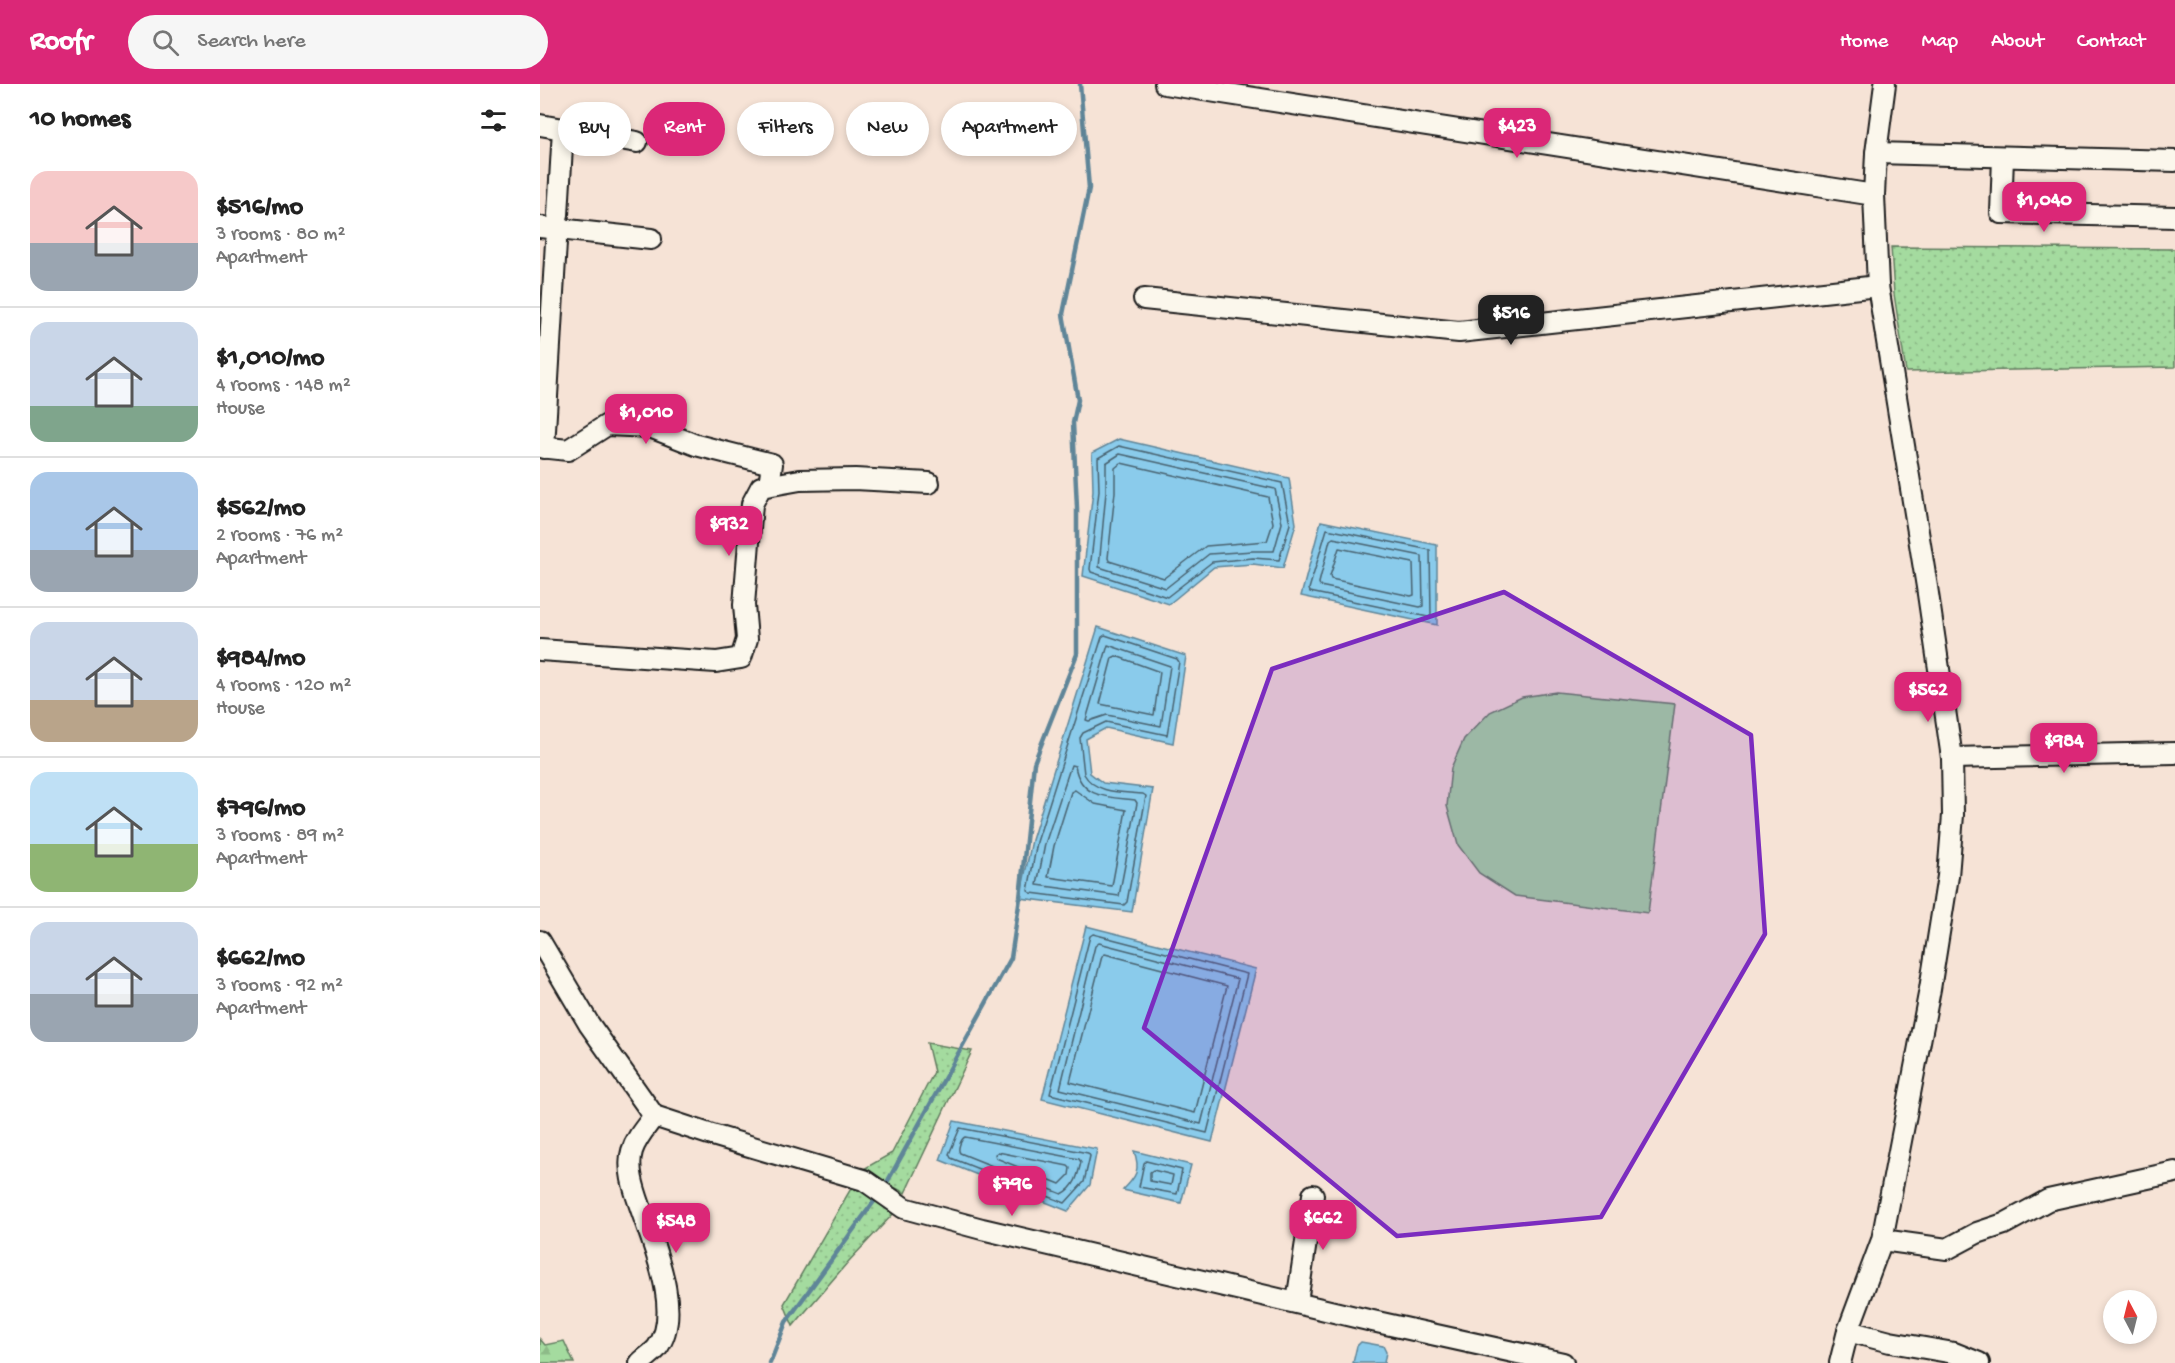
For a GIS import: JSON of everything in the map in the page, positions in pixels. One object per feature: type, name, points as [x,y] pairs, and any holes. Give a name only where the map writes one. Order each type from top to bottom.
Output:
[{"type":"street","points":[[1165,84],[1874,195]]},
{"type":"street","points":[[1840,1363],[1848,1332],[1882,1240],[1930,989],[1948,876],[1953,815],[1952,758],[1878,286],[1874,195],[1876,153],[1885,84]]},
{"type":"street","points":[[540,125],[558,128]]},
{"type":"street","points":[[631,141],[637,142]]},
{"type":"street","points":[[1876,153],[2175,161]]},
{"type":"street","points":[[558,215],[561,156]]},
{"type":"street","points":[[2003,157],[2001,213],[2175,217]]},
{"type":"street","points":[[540,227],[651,239]]},
{"type":"street","points":[[556,242],[542,448],[568,450],[607,425],[650,427],[696,445],[772,464],[769,485]]},
{"type":"street","points":[[1144,299],[1459,332],[1878,286]]},
{"type":"street","points":[[540,650],[716,662],[741,658],[747,639],[744,605],[752,504],[760,487],[800,480],[855,479],[929,483]]},
{"type":"street","points":[[1952,758],[2175,753]]},
{"type":"street","points":[[540,941],[589,1024],[654,1116],[864,1180],[904,1208],[982,1229],[1563,1363]]},
{"type":"street","points":[[640,1363],[658,1347],[667,1324],[667,1302],[657,1256],[635,1192],[630,1168],[632,1152],[640,1135],[654,1116]]},
{"type":"street","points":[[1882,1240],[1947,1249],[1977,1233],[2004,1224],[2048,1200],[2175,1172]]},
{"type":"street","points":[[1297,1302],[1313,1195]]},
{"type":"street","points":[[1848,1332],[1954,1353],[1979,1363]]},
{"type":"highlighted area","points":[[1504,592],[1751,735],[1765,934],[1601,1217],[1397,1236],[1144,1028],[1272,669]]},
{"type":"green space","points":[[1891,247],[2175,249],[2175,367],[1906,372],[1894,294]]},
{"type":"green space","points":[[1556,692],[1675,704],[1648,913],[1515,896],[1479,873],[1458,845],[1447,806],[1451,768],[1464,739],[1490,712],[1522,697]]},
{"type":"green space","points":[[927,1043],[972,1051],[905,1193],[862,1170],[892,1153],[934,1072]]},
{"type":"green space","points":[[853,1185],[896,1211],[793,1326],[784,1304]]},
{"type":"green space","points":[[540,1339],[545,1345],[564,1341],[574,1363],[540,1363]]},
{"type":"water","points":[[1119,439],[1289,478],[1296,524],[1283,568],[1253,564],[1214,567],[1169,604],[1083,576],[1093,491],[1092,453]]},
{"type":"water","points":[[1321,521],[1437,545],[1437,625],[1301,596]]},
{"type":"water","points":[[1098,627],[1186,656],[1173,743],[1106,728],[1086,739],[1090,773],[1103,783],[1153,789],[1132,912],[1020,898],[1032,840]]},
{"type":"water","points":[[1086,926],[1256,969],[1212,1142],[1042,1099]]},
{"type":"water","points":[[954,1121],[1097,1149],[1090,1185],[1068,1211],[940,1160]]},
{"type":"water","points":[[1134,1151],[1191,1165],[1181,1203],[1123,1190],[1136,1173],[1137,1163]]},
{"type":"water","points":[[1361,1342],[1383,1346],[1386,1352],[1384,1363],[1353,1363],[1357,1346]]},
{"type":"waterway","points":[[885,1186],[1011,958],[1020,898],[1034,763],[1077,654],[1077,508],[1073,423],[1078,400],[1063,314],[1089,188],[1080,84]]},
{"type":"waterway","points":[[770,1363],[786,1322],[878,1196]]}]
